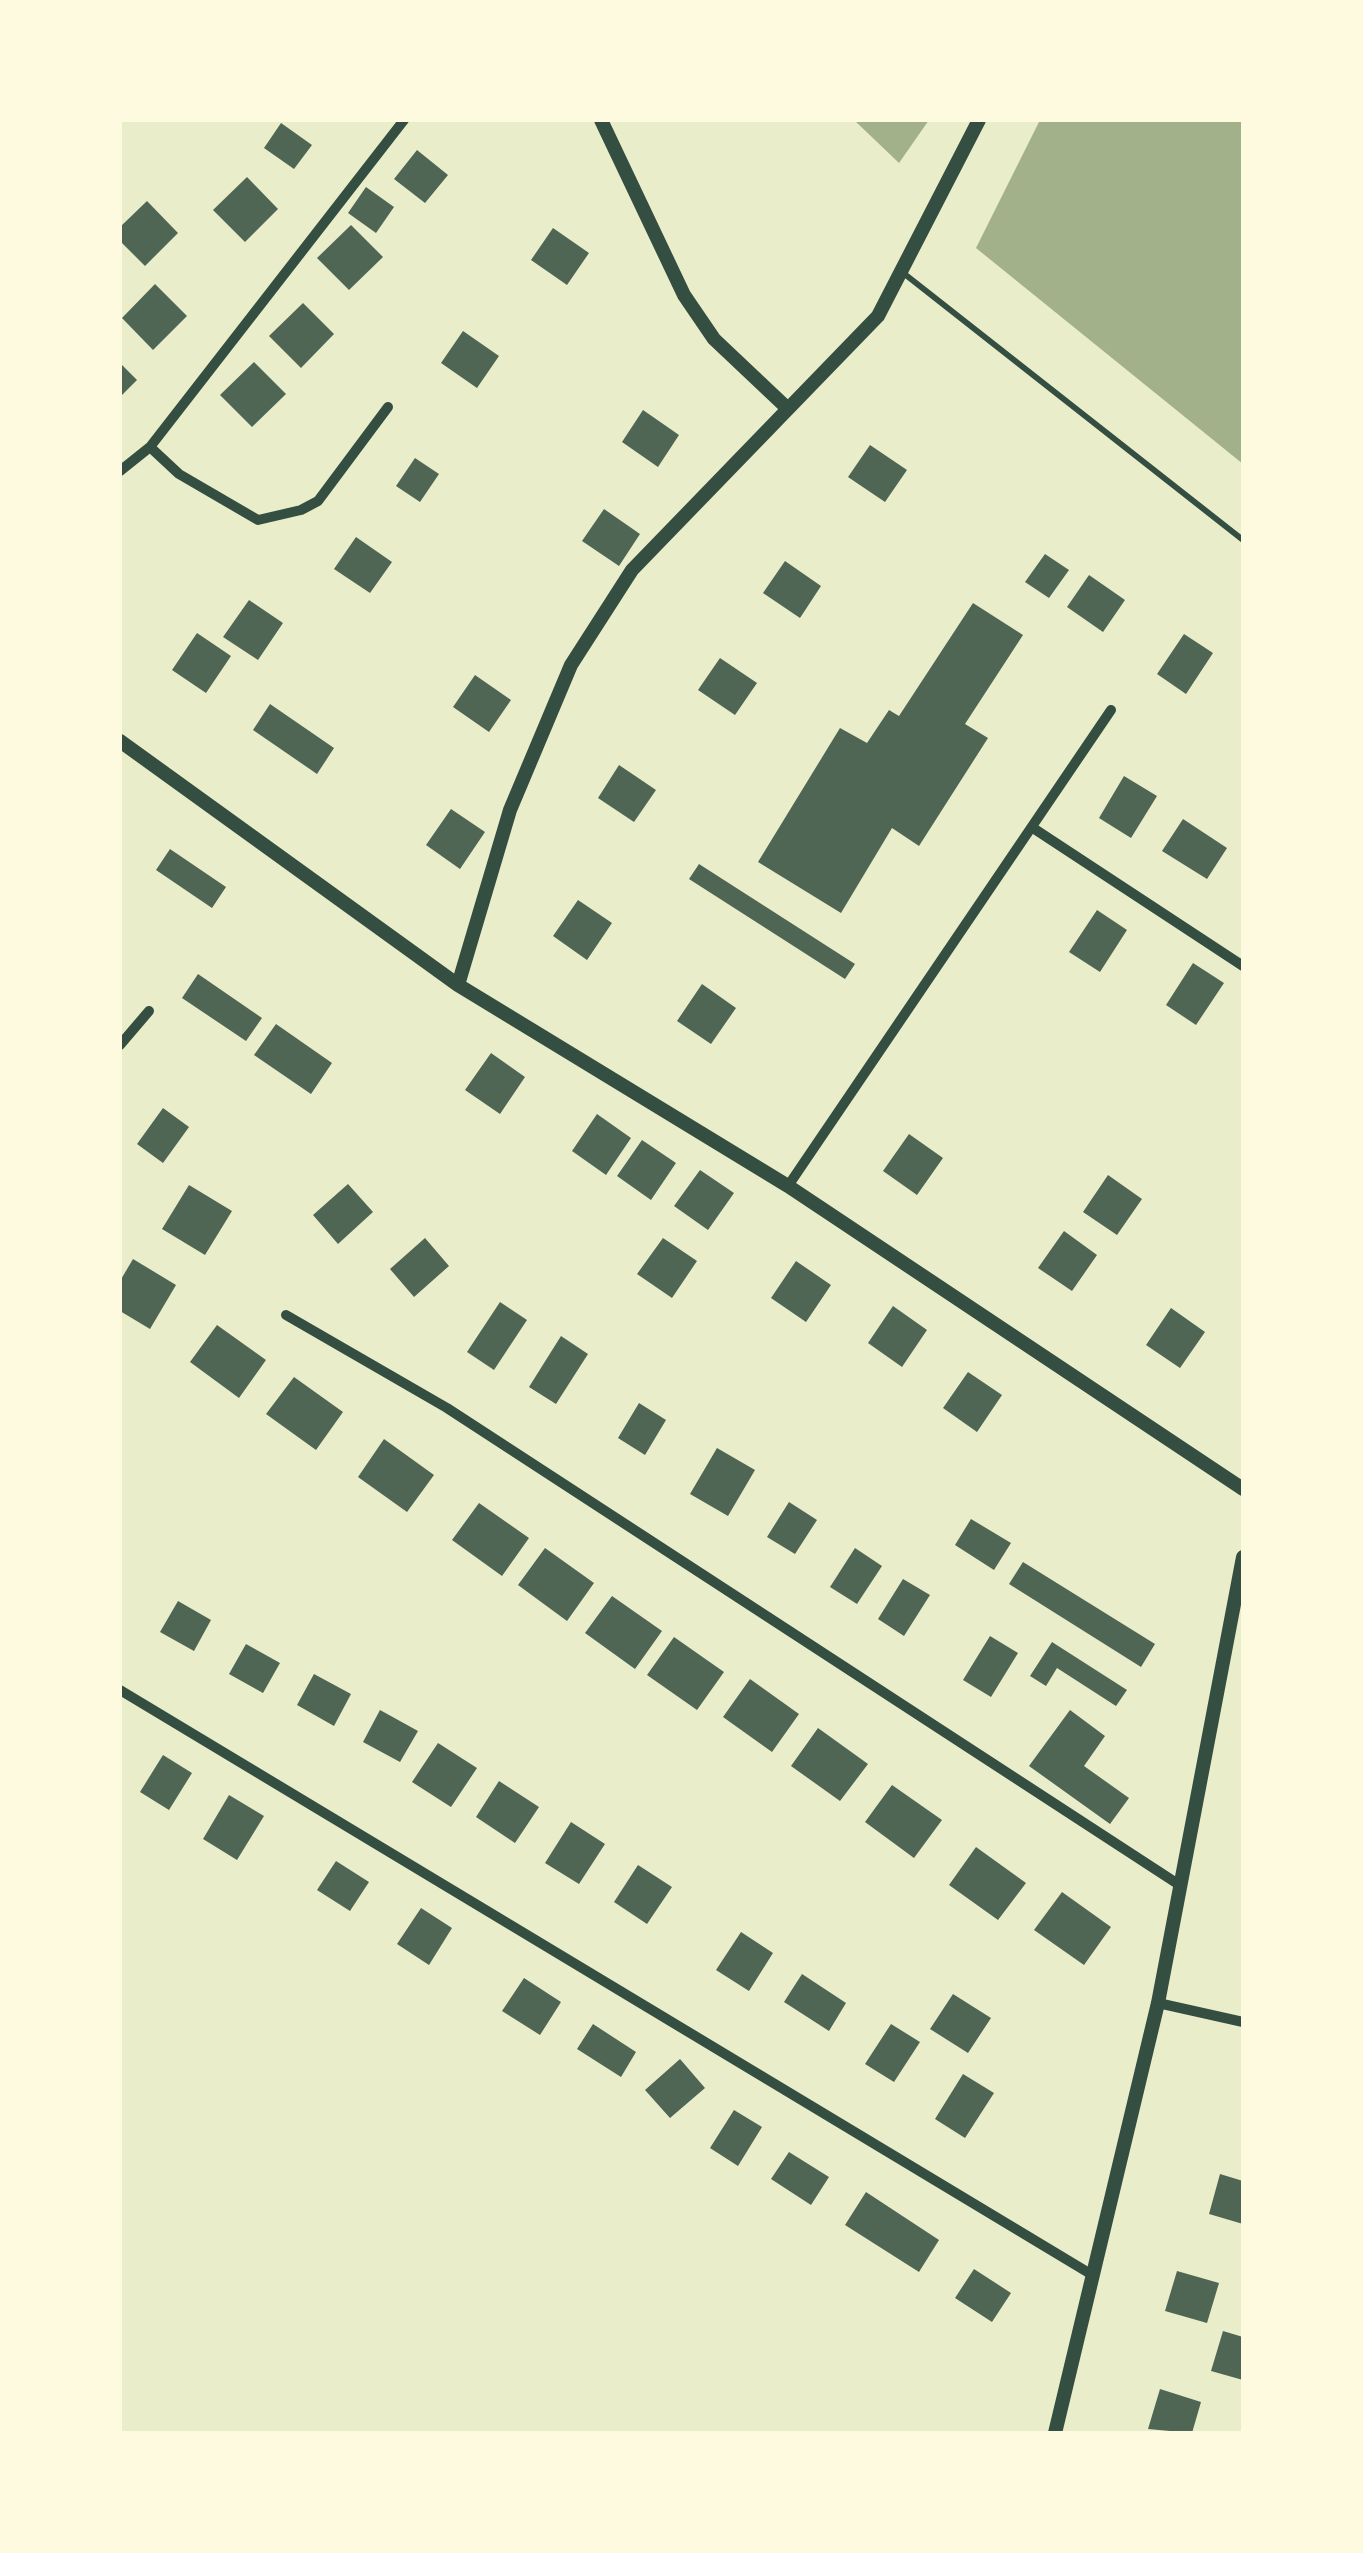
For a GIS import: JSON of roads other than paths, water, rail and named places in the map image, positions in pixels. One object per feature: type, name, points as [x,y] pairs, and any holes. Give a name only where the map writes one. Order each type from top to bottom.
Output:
[{"type":"street","points":[[120,471],[150,447],[404,120]]},
{"type":"street","points":[[601,120],[684,295],[714,339],[787,408]]},
{"type":"street","points":[[458,986],[510,810],[571,665],[632,570],[878,316],[979,120]]},
{"type":"street","points":[[150,447],[179,474],[258,520],[300,510],[318,501],[388,407]]},
{"type":"street","points":[[788,1186],[1111,710]]},
{"type":"street","points":[[120,741],[458,986],[788,1186],[1243,1489]]},
{"type":"street","points":[[1033,828],[1243,966]]},
{"type":"street","points":[[120,1046],[150,1011]]},
{"type":"street","points":[[286,1315],[447,1408],[1181,1886]]},
{"type":"street","points":[[1059,2432],[1158,2003],[1243,1557]]},
{"type":"street","points":[[120,1690],[1094,2276]]},
{"type":"street","points":[[1158,2003],[1243,2022]]},
{"type":"lane","points":[[902,272],[1243,540]]}]
